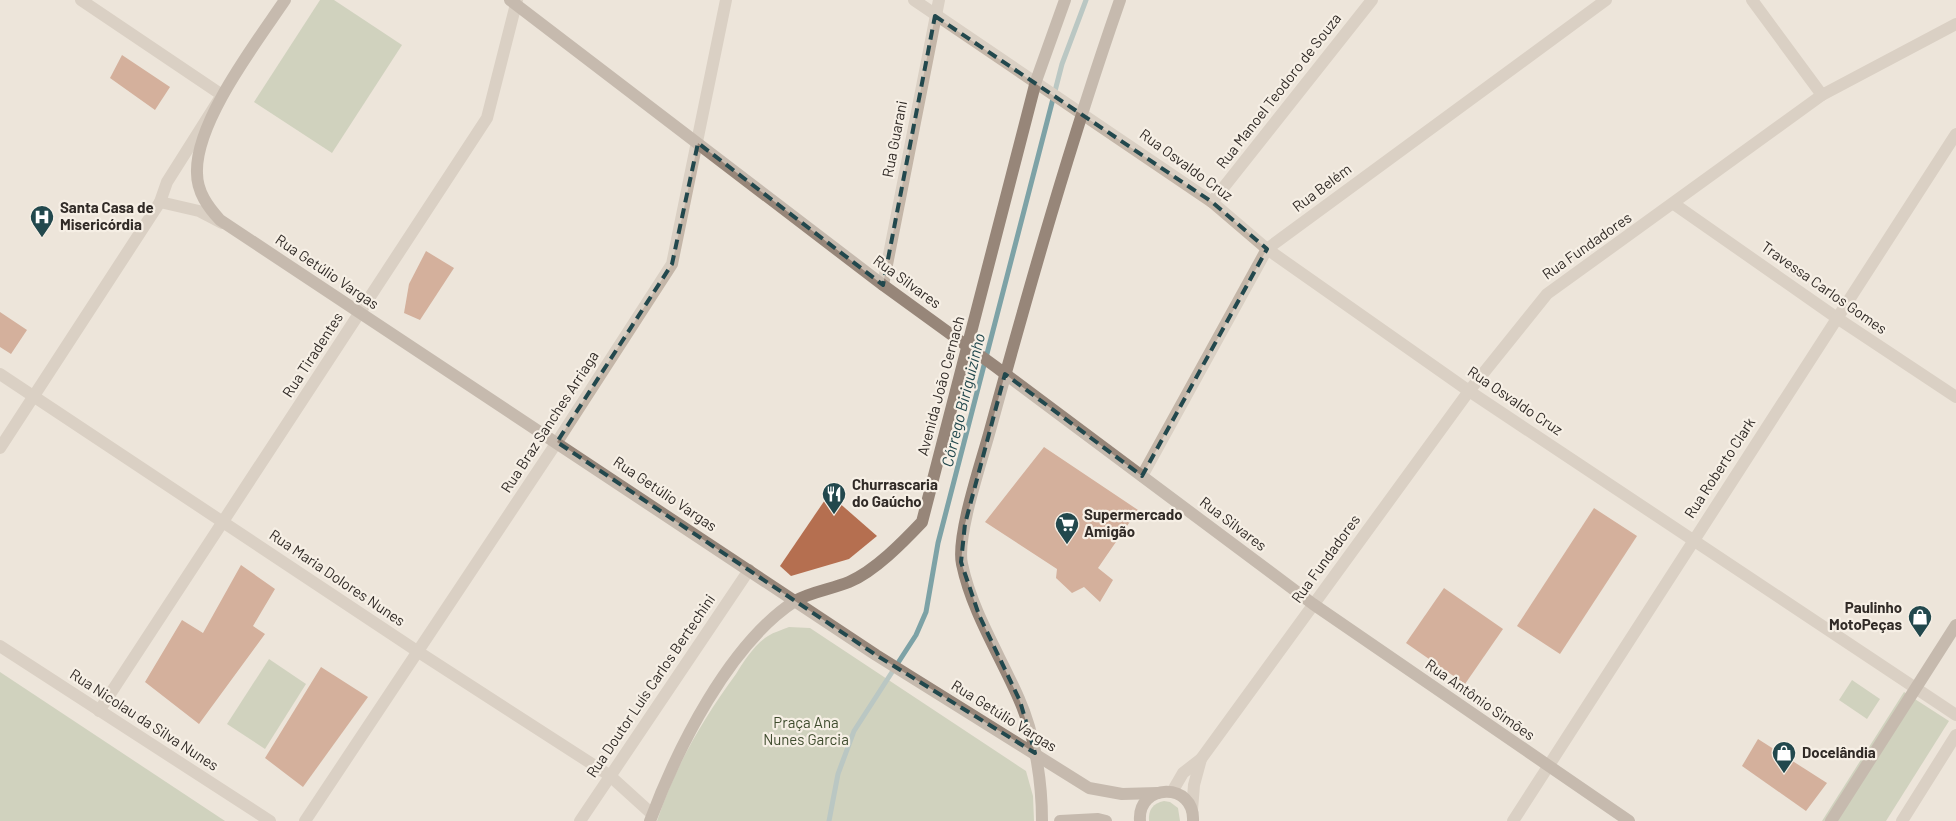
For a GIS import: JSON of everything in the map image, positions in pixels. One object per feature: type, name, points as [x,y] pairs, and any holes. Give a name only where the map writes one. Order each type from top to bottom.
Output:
[{"type":"street","points":[[81,0],[222,96]]},
{"type":"street","points":[[0,448],[160,202],[167,182],[285,0]]},
{"type":"street","name":"Rua Braz Sanches Arriaga","points":[[305,821],[557,442],[672,264],[726,0]]},
{"type":"street","name":"Rua Osvaldo Cruz","points":[[914,0],[935,16],[1081,111],[1212,202],[1267,249],[1469,391],[1956,715]]},
{"type":"street","name":"Rua Guarani","points":[[883,285],[939,0]]},
{"type":"street","name":"Avenida João Cernach","points":[[651,817],[668,772],[724,674],[768,622],[797,600],[851,581],[896,549],[922,522],[973,350],[1040,84],[1065,0]]},
{"type":"street","points":[[1042,821],[1042,784],[1020,701],[979,615],[961,562],[965,524],[1001,370],[1081,111],[1120,0]]},
{"type":"street","name":"Rua Manoel Teodoro de Souza","points":[[1212,202],[1372,0]]},
{"type":"street","name":"Rua Belém","points":[[1142,476],[1267,249],[1606,0]]},
{"type":"street","points":[[1752,0],[1822,95]]},
{"type":"street","name":"Rua Silvares","points":[[514,2],[883,285],[1001,370],[1313,604]]},
{"type":"street","name":"Rua Tiradentes","points":[[99,711],[225,522],[487,118],[514,2]]},
{"type":"street","name":"Rua Fundadores","points":[[1172,792],[1184,773],[1201,759],[1469,391],[1547,294],[1674,204],[1822,95],[1956,24]]},
{"type":"street","points":[[222,96],[200,149],[197,175],[199,188],[211,211],[231,228]]},
{"type":"street","name":"Rua Roberto Clark","points":[[1513,821],[1956,134]]},
{"type":"street","name":"Rua Getúlio Vargas","points":[[160,202],[199,211],[231,228],[797,600],[908,676],[1089,788],[1122,794],[1172,792]]},
{"type":"street","name":"Travessa Carlos Gomes","points":[[1674,204],[1837,318],[1956,396]]},
{"type":"street","name":"Rua Maria Dolores Nunes","points":[[0,374],[417,651],[609,775],[651,817]]},
{"type":"street","name":"Rua Doutor Luís Carlos Bertechini","points":[[580,821],[609,775],[749,570]]},
{"type":"street","name":"Rua Antônio Simões","points":[[1313,604],[1547,767],[1629,821]]},
{"type":"street","points":[[1831,821],[1956,626]]},
{"type":"street","name":"Rua Nicolau da Silva Nunes","points":[[0,646],[270,821]]},
{"type":"street","points":[[1902,821],[1956,735]]},
{"type":"street","name":"Rua Fundadores","points":[[1193,815],[1194,784],[1201,759]]},
{"type":"street","points":[[1140,821],[1141,809],[1145,802],[1158,792]]},
{"type":"street","points":[[1172,792],[1184,798],[1193,815]]},
{"type":"street","points":[[1060,821],[1098,819],[1106,821]]},
{"type":"highlighted area","points":[[935,16],[1212,202],[1267,249],[1142,476],[1005,374],[965,524],[961,562],[979,615],[1020,701],[1035,753],[876,655],[557,442],[672,264],[698,143],[883,285]]},
{"type":"green space","points":[[320,0],[334,0],[402,45],[332,153],[254,102]]},
{"type":"green space","name":"Praça Ana Nunes Garcia","points":[[789,627],[810,628],[1026,771],[1033,796],[1034,821],[657,821],[672,782],[690,744],[746,658],[763,639]]},
{"type":"green space","points":[[269,659],[306,684],[265,749],[227,724]]},
{"type":"green space","points":[[0,672],[225,821],[0,821]]},
{"type":"green space","points":[[1852,680],[1880,699],[1867,719],[1839,700]]},
{"type":"green space","points":[[1904,692],[1949,721],[1886,821],[1822,821]]},
{"type":"green space","points":[[1170,802],[1178,808],[1180,821],[1149,821],[1149,814],[1152,808],[1157,803]]},
{"type":"building","points":[[122,55],[170,87],[155,110],[110,78]]},
{"type":"building","points":[[426,251],[454,268],[420,320],[404,313],[409,284]]},
{"type":"building","points":[[0,312],[27,330],[11,354],[0,347]]},
{"type":"building","name":"Supermercado Amigão","points":[[1044,447],[1138,510],[1098,568],[1113,580],[1100,602],[1084,587],[1072,593],[1056,578],[1057,569],[985,522]]},
{"type":"building","name":"Churrascaria do Gaúcho","points":[[829,494],[877,536],[849,559],[791,576],[780,566]]},
{"type":"building","points":[[1594,508],[1637,536],[1560,654],[1517,626]]},
{"type":"building","points":[[241,565],[275,589],[253,626],[265,634],[199,724],[145,682],[182,620],[203,633]]},
{"type":"building","points":[[1444,588],[1503,629],[1465,684],[1406,643]]},
{"type":"building","points":[[321,667],[368,697],[303,787],[265,758]]},
{"type":"building","name":"Docelândia","points":[[1758,739],[1827,783],[1806,811],[1742,766]]},
{"type":"waterway","name":"Córrego Biriguizinho","points":[[829,821],[838,774],[854,731],[916,635],[926,612],[938,543],[1062,64],[1086,0]]},
{"type":"place","name":"Santa Casa de Misericórdia","points":[[42,238]]},
{"type":"place","name":"Churrascaria do Gaúcho","points":[[834,515]]},
{"type":"place","name":"Supermercado Amigão","points":[[1067,545]]},
{"type":"place","name":"Paulinho MotoPeças","points":[[1920,638]]},
{"type":"place","name":"Docelândia","points":[[1784,774]]}]
